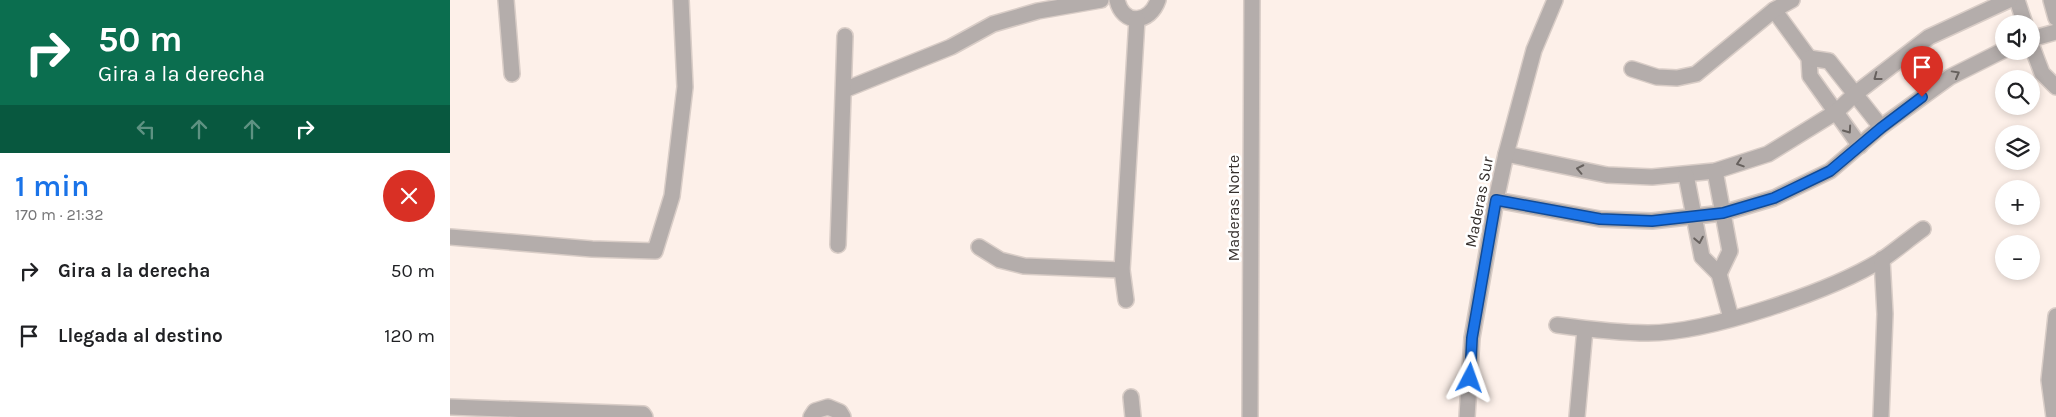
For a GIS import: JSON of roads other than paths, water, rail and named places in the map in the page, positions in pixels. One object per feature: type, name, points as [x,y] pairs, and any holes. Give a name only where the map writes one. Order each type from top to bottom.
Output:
[{"type":"street","points":[[506,0],[512,74]]},
{"type":"street","points":[[450,237],[592,249],[655,251],[672,196],[686,87],[681,0]]},
{"type":"street","points":[[844,90],[880,77],[951,46],[993,24],[1038,11],[1101,0]]},
{"type":"street","points":[[1117,0],[1118,8],[1126,16],[1137,19],[1147,16],[1155,9],[1158,0]]},
{"type":"street","name":"Maderas Norte","points":[[1250,417],[1252,0]]},
{"type":"street","name":"Maderas Sur","points":[[1467,417],[1472,338],[1496,200],[1506,154],[1534,50],[1555,0]]},
{"type":"street","points":[[1632,69],[1657,77],[1677,78],[1696,74],[1774,10],[1792,0]]},
{"type":"street","points":[[1506,154],[1607,175],[1652,177],[1715,171],[1768,154],[1836,112],[1855,94],[1929,37],[2009,0]]},
{"type":"street","points":[[2017,0],[2022,15]]},
{"type":"street","points":[[2051,0],[2056,18]]},
{"type":"street","points":[[1774,10],[1809,58],[1810,76],[1860,146]]},
{"type":"street","points":[[1126,300],[1122,270],[1137,19]]},
{"type":"street","points":[[2040,36],[2056,32]]},
{"type":"street","points":[[838,245],[845,36]]},
{"type":"street","points":[[1496,200],[1600,219],[1652,221],[1723,213],[1774,198],[1830,171],[1881,128],[1950,77],[1995,54]]},
{"type":"street","points":[[1809,58],[1829,61],[1881,128]]},
{"type":"street","points":[[2037,60],[2042,73],[2056,86]]},
{"type":"street","points":[[1715,171],[1730,251],[1719,274]]},
{"type":"street","points":[[1686,175],[1702,257],[1719,274],[1731,318]]},
{"type":"street","points":[[1557,324],[1585,329],[1649,333],[1698,326],[1731,318],[1834,283],[1882,259],[1923,229]]},
{"type":"street","points":[[979,247],[1000,260],[1024,266],[1122,270]]},
{"type":"street","points":[[1881,417],[1885,314],[1882,259]]},
{"type":"street","points":[[2054,417],[2049,380],[2056,316]]},
{"type":"street","points":[[1577,417],[1585,329]]},
{"type":"street","points":[[1131,397],[1133,417]]},
{"type":"street","points":[[450,407],[615,412],[643,414],[645,417]]},
{"type":"street","points":[[810,417],[815,411],[828,407],[840,412],[843,417]]}]
